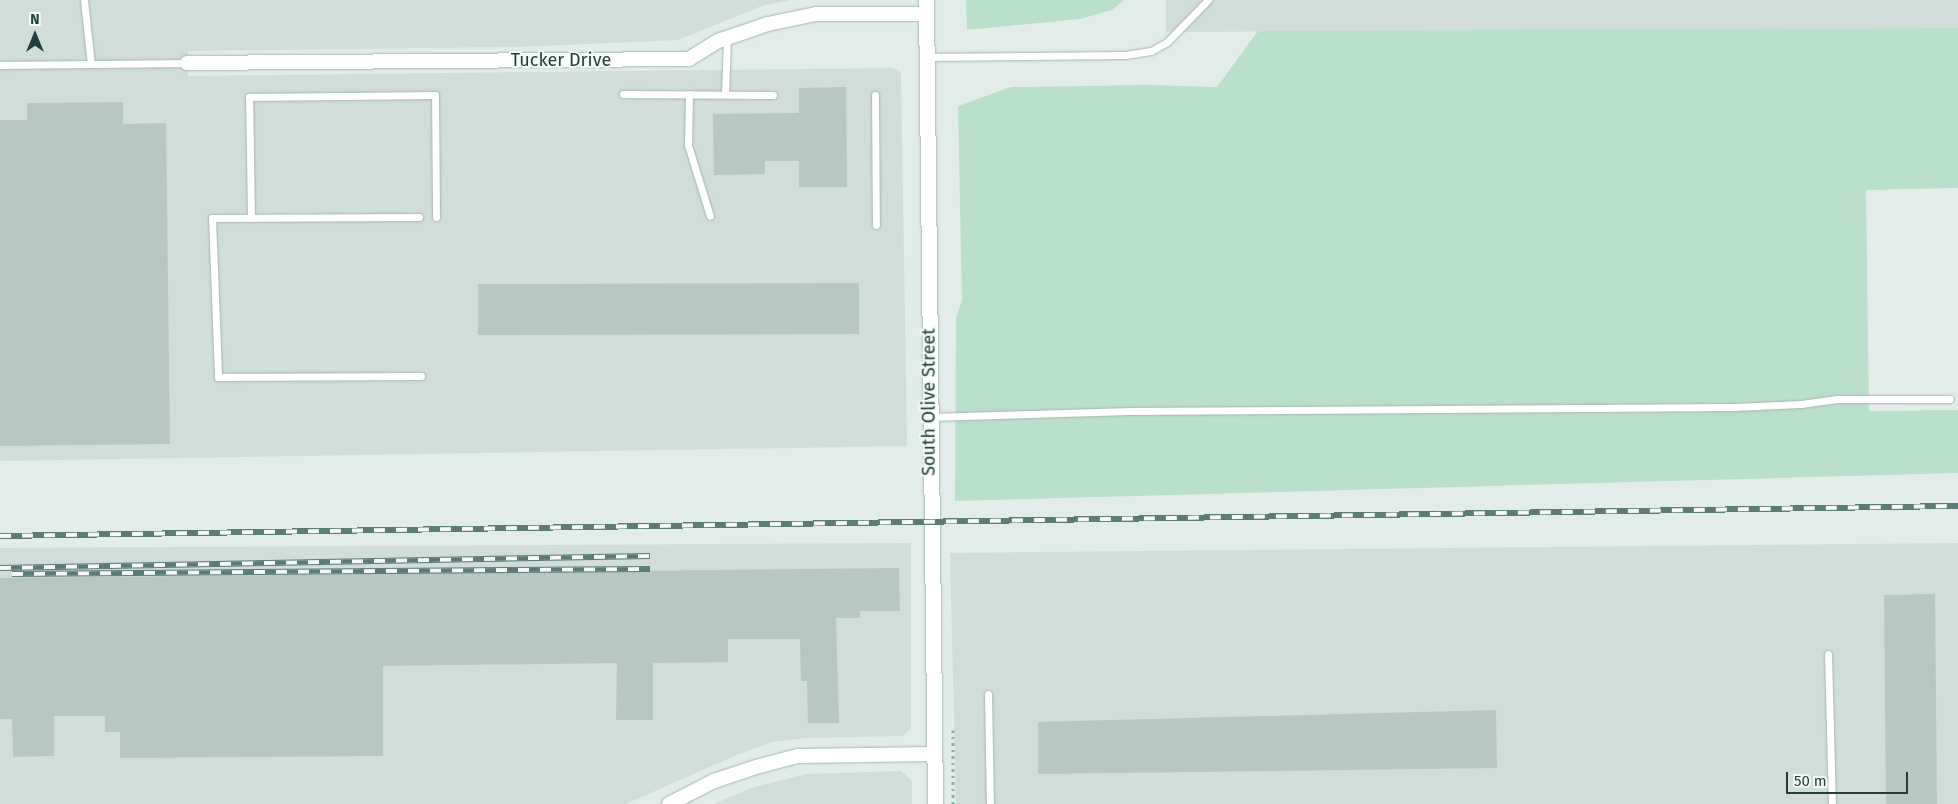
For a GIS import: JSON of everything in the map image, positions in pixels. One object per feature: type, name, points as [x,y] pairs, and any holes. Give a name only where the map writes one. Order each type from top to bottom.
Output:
[{"type":"street","name":"South Olive Street","points":[[926,7],[929,417],[935,804]]},
{"type":"street","name":"Tucker Drive","points":[[187,63],[689,59],[727,38],[768,24],[816,14],[926,7]]},
{"type":"street","points":[[669,804],[714,781],[798,756],[934,754]]},
{"type":"lane","points":[[84,0],[91,64]]},
{"type":"lane","points":[[926,57],[1125,55],[1151,51],[1167,42],[1208,0]]},
{"type":"lane","points":[[725,94],[727,38]]},
{"type":"lane","points":[[0,65],[187,63]]},
{"type":"lane","points":[[623,94],[773,95]]},
{"type":"lane","points":[[689,94],[688,145],[710,216]]},
{"type":"lane","points":[[251,218],[248,96],[435,95],[436,217]]},
{"type":"lane","points":[[875,95],[876,225]]},
{"type":"lane","points":[[419,218],[212,218],[218,377],[421,376]]},
{"type":"lane","points":[[929,417],[1130,411],[1734,407],[1801,404],[1838,399],[1950,399]]},
{"type":"lane","points":[[1828,654],[1832,804]]},
{"type":"lane","points":[[988,694],[990,804]]},
{"type":"path","points":[[953,730],[953,804]]},
{"type":"shaded area","points":[[0,0],[790,0],[762,6],[678,40],[519,47],[188,51],[188,76],[893,68],[901,73],[907,446],[0,461]]},
{"type":"shaded area","points":[[1166,0],[1958,0],[1958,28],[1166,32]]},
{"type":"shaded area","points":[[911,543],[911,729],[902,736],[806,738],[772,742],[739,754],[626,804],[0,804],[0,548]]},
{"type":"shaded area","points":[[1958,543],[1958,804],[956,804],[950,553]]},
{"type":"shaded area","points":[[901,771],[912,781],[912,804],[714,804],[751,788],[807,774]]},
{"type":"green space","points":[[966,0],[1124,0],[1112,10],[1080,19],[967,30]]},
{"type":"green space","points":[[1958,28],[1958,188],[1866,190],[1869,411],[1958,410],[1958,473],[955,501],[956,318],[962,300],[958,106],[1011,87],[1148,85],[1217,87],[1258,31]]},
{"type":"building","points":[[846,87],[847,187],[799,187],[799,161],[765,161],[765,174],[714,175],[713,114],[799,113],[799,88]]},
{"type":"building","points":[[123,102],[123,124],[166,123],[170,444],[0,446],[0,120],[27,120],[27,103]]},
{"type":"building","points":[[859,283],[859,334],[478,335],[478,284]]},
{"type":"building","points":[[899,568],[900,611],[860,611],[860,618],[836,618],[839,723],[808,723],[807,681],[801,681],[800,639],[728,639],[728,662],[653,663],[653,720],[616,720],[617,663],[383,666],[383,756],[120,758],[120,732],[105,732],[105,716],[54,716],[54,756],[13,757],[12,719],[0,719],[0,578]]},
{"type":"building","points":[[1935,594],[1937,804],[1886,804],[1884,595]]},
{"type":"building","points":[[1496,710],[1497,768],[1038,774],[1038,722]]},
{"type":"railway","points":[[0,536],[1958,506]]},
{"type":"railway","points":[[0,568],[650,556]]},
{"type":"railway","points":[[12,574],[650,569]]}]
